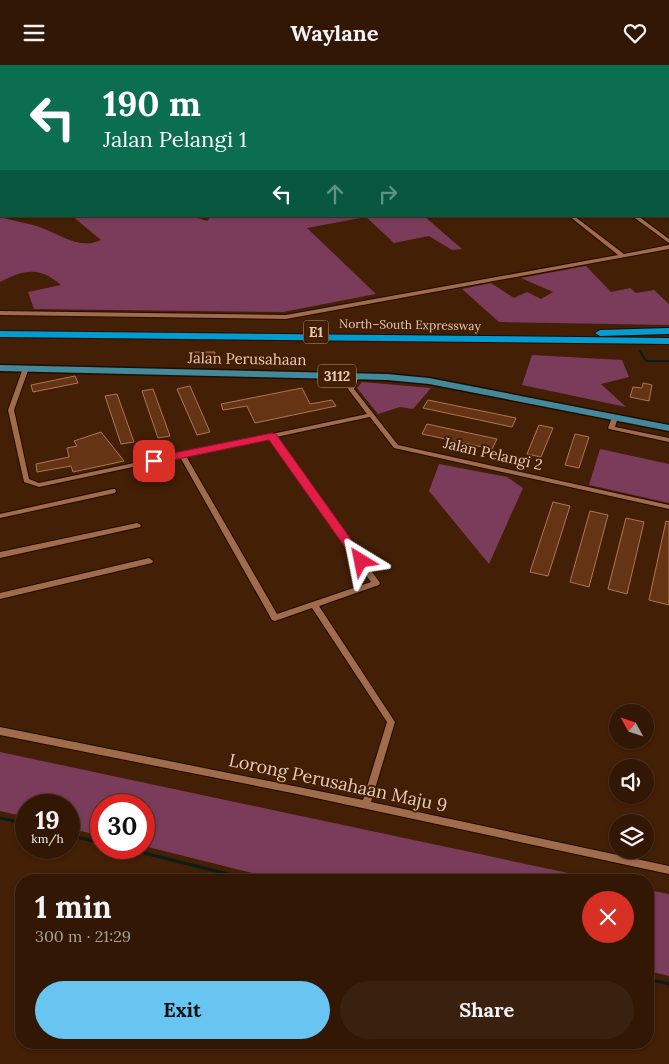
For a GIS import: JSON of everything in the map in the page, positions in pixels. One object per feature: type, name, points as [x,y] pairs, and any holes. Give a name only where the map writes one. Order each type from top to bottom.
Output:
[{"type":"highway","name":"North–South Expressway","points":[[0,328],[629,337],[669,341]]},
{"type":"highway","name":"North–South Expressway","points":[[0,334],[629,337],[669,332]]},
{"type":"highway","points":[[629,337],[669,347]]},
{"type":"main road","name":"Jalan Perusahaan","points":[[0,363],[390,369],[490,385],[669,419]]},
{"type":"main road","name":"Jalan Perusahaan","points":[[0,368],[356,376],[429,381],[669,428]]},
{"type":"street","points":[[571,217],[622,255]]},
{"type":"street","points":[[635,217],[669,241]]},
{"type":"street","points":[[0,313],[286,317],[669,247]]},
{"type":"street","points":[[26,369],[10,409],[26,480],[39,485],[372,415]]},
{"type":"street","name":"Jalan Pelangi 2","points":[[356,376],[351,389],[396,447],[669,507]]},
{"type":"street","points":[[614,417],[611,428],[669,440]]},
{"type":"street","points":[[182,455],[275,618],[376,583],[272,436]]},
{"type":"street","points":[[0,516],[113,491]]},
{"type":"street","points":[[0,555],[137,525]]},
{"type":"street","points":[[0,596],[149,561]]},
{"type":"street","points":[[314,605],[391,722],[366,805]]},
{"type":"street","name":"Lorong Perusahaan Maju 9","points":[[0,731],[366,805],[669,870]]},
{"type":"shaded area","points":[[0,217],[37,226],[78,242],[93,243],[101,240],[73,217],[195,217],[207,221],[210,217],[366,217],[307,228],[376,294],[283,312],[34,309],[28,292],[61,285],[46,275],[31,272],[0,282]]},
{"type":"shaded area","points":[[366,217],[425,217],[462,249],[452,250],[429,236],[394,243]]},
{"type":"shaded area","points":[[586,266],[611,292],[630,288],[636,293],[654,290],[669,304],[669,325],[499,322],[462,289],[491,283],[514,298],[527,292],[541,299],[553,292],[521,278]]},
{"type":"shaded area","points":[[532,355],[622,360],[629,377],[601,384],[626,407],[522,385]]},
{"type":"shaded area","points":[[362,382],[431,388],[413,409],[400,407],[378,414],[357,388]]},
{"type":"shaded area","points":[[600,449],[669,464],[669,503],[589,485]]},
{"type":"shaded area","points":[[439,464],[507,477],[523,488],[489,564],[429,491]]},
{"type":"shaded area","points":[[0,752],[573,874],[256,874],[155,849],[155,794],[90,794],[90,833],[80,831],[80,794],[15,794],[15,814],[0,811]]},
{"type":"shaded area","points":[[654,891],[669,894],[669,976],[654,972]]},
{"type":"building","points":[[192,352],[215,352],[214,359],[191,359]]},
{"type":"building","points":[[75,376],[78,383],[33,392],[31,385]]},
{"type":"building","points":[[643,383],[652,385],[649,401],[630,397],[633,387],[642,388]]},
{"type":"building","points":[[190,386],[210,432],[197,435],[177,389]]},
{"type":"building","points":[[302,388],[310,404],[332,400],[336,406],[255,423],[247,406],[223,410],[221,404]]},
{"type":"building","points":[[153,389],[170,436],[158,438],[142,391]]},
{"type":"building","points":[[117,394],[134,442],[121,444],[105,396]]},
{"type":"building","points":[[428,400],[516,418],[512,427],[423,408]]},
{"type":"building","points":[[427,424],[497,439],[492,449],[422,434]]},
{"type":"building","points":[[539,425],[553,428],[541,457],[527,454]]},
{"type":"building","points":[[101,432],[124,461],[73,472],[71,466],[37,472],[36,464],[69,457],[67,448],[77,446],[74,441]]},
{"type":"building","points":[[575,434],[589,437],[579,468],[565,465]]},
{"type":"building","points":[[553,502],[570,506],[548,576],[530,572]]},
{"type":"building","points":[[590,511],[608,515],[589,587],[570,582]]},
{"type":"building","points":[[626,518],[644,522],[627,594],[608,589]]},
{"type":"building","points":[[666,521],[669,522],[669,605],[649,600]]},
{"type":"waterway","points":[[640,351],[646,361],[669,361]]},
{"type":"waterway","points":[[0,818],[15,821]]},
{"type":"waterway","points":[[80,838],[90,840]]},
{"type":"waterway","points":[[155,856],[228,874]]},
{"type":"waterway","points":[[654,980],[669,984]]},
{"type":"route","points":[[154,461],[272,436],[361,561]]}]
